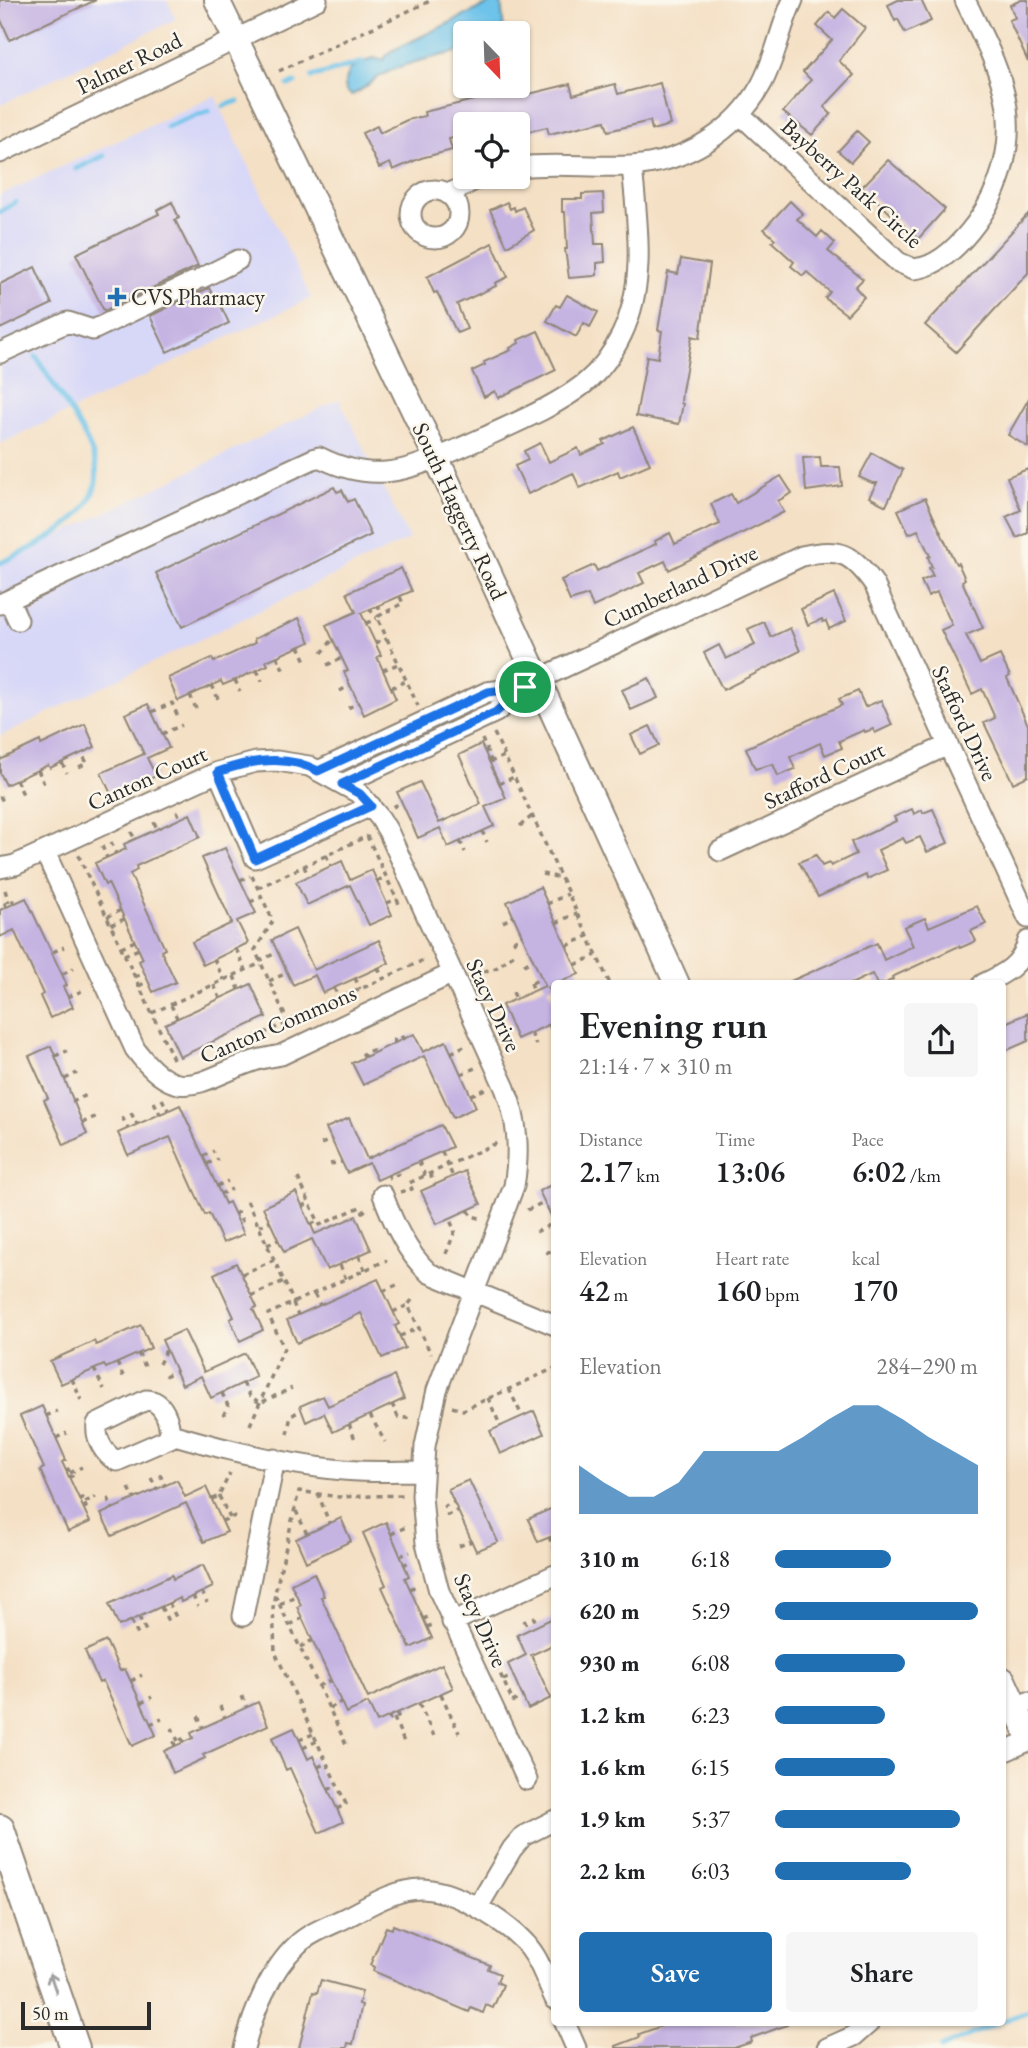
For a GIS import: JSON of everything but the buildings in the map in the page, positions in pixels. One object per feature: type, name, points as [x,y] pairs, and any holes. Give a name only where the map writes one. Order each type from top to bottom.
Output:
[{"type":"highway","points":[[0,1829],[75,2048]]},
{"type":"main road","name":"South Haggerty Road","points":[[218,0],[437,459],[531,684],[675,980]]},
{"type":"main road","points":[[1006,1687],[1028,1735]]},
{"type":"street","name":"Palmer Road","points":[[0,153],[317,0]]},
{"type":"street","points":[[530,166],[632,166],[661,161],[697,148],[740,114],[762,83],[771,65],[783,20],[793,0]]},
{"type":"street","name":"Bayberry Park Circle","points":[[740,114],[898,262],[914,269],[932,264],[961,242],[974,226],[996,189],[1004,168],[1008,129],[1004,92],[995,65],[965,0]]},
{"type":"street","points":[[18,620],[4,602],[313,458],[319,457],[340,467],[386,472],[437,459],[546,409],[585,383],[613,351],[629,317],[638,278],[639,247],[632,166]]},
{"type":"street","points":[[449,194],[458,189]]},
{"type":"street","points":[[0,353],[68,321],[93,330],[238,261]]},
{"type":"street","name":"Cumberland Drive","points":[[531,684],[802,556],[831,551],[848,556]]},
{"type":"street","name":"Stafford Drive","points":[[848,556],[862,567],[874,584],[1028,918]]},
{"type":"street","points":[[318,771],[488,692],[531,684]]},
{"type":"street","points":[[342,784],[496,712],[531,684]]},
{"type":"street","points":[[450,710],[459,729]]},
{"type":"street","name":"Stafford Court","points":[[720,851],[948,744]]},
{"type":"street","name":"Canton Court","points":[[0,868],[15,865],[45,852],[218,772],[256,762],[298,763],[342,784]]},
{"type":"street","points":[[218,772],[255,859],[371,806]]},
{"type":"street","name":"Stacy Drive","points":[[342,784],[360,794],[371,806],[426,896],[453,973],[507,1091],[516,1120],[519,1153],[514,1186],[437,1390],[425,1446],[423,1519],[426,1544],[439,1591],[443,1623],[527,1780]]},
{"type":"street","name":"Canton Commons","points":[[45,852],[135,1049],[154,1072],[180,1085],[195,1085],[254,1061],[281,1055],[453,973]]},
{"type":"street","points":[[990,980],[1013,967],[1027,944]]},
{"type":"street","points":[[383,1195],[415,1261],[429,1273],[551,1323]]},
{"type":"street","points":[[171,1434],[275,1459],[357,1471],[423,1471]]},
{"type":"street","points":[[243,1616],[275,1459]]},
{"type":"street","points":[[443,1623],[551,1577]]},
{"type":"street","points":[[1006,1751],[1028,1741]]},
{"type":"street","points":[[478,1907],[512,1849],[523,1836],[551,1822]]},
{"type":"street","points":[[244,2048],[269,1984],[299,1943],[367,1907],[406,1892],[422,1889],[478,1907],[516,1932],[535,1955],[551,1991]]},
{"type":"street","points":[[566,2026],[576,2048]]},
{"type":"street","points":[[827,2048],[854,2036],[866,2026]]},
{"type":"path","points":[[279,71],[432,0]]},
{"type":"path","points":[[366,623],[403,603],[400,597]]},
{"type":"path","points":[[378,605],[382,615]]},
{"type":"path","points":[[369,609],[377,618],[418,708]]},
{"type":"path","points":[[322,653],[333,639]]},
{"type":"path","points":[[375,643],[387,639]]},
{"type":"path","points":[[299,646],[306,661]]},
{"type":"path","points":[[277,656],[284,671]]},
{"type":"path","points":[[327,665],[342,658]]},
{"type":"path","points":[[383,670],[398,664]]},
{"type":"path","points":[[257,670],[262,681]]},
{"type":"path","points":[[235,680],[240,691]]},
{"type":"path","points":[[391,688],[406,681]]},
{"type":"path","points":[[212,685],[219,701]]},
{"type":"path","points":[[340,691],[350,685]]},
{"type":"path","points":[[190,695],[197,711]]},
{"type":"path","points":[[152,712],[172,703],[179,719]]},
{"type":"path","points":[[348,708],[358,703]]},
{"type":"path","points":[[162,734],[182,725]]},
{"type":"path","points":[[491,725],[608,980]]},
{"type":"path","points":[[481,737],[490,761],[504,755]]},
{"type":"path","points":[[79,767],[87,763],[82,754]]},
{"type":"path","points":[[62,763],[66,773]]},
{"type":"path","points":[[38,770],[44,784]]},
{"type":"path","points":[[499,784],[514,777]]},
{"type":"path","points":[[16,780],[23,794]]},
{"type":"path","points":[[0,796],[2,802]]},
{"type":"path","points":[[393,807],[402,802]]},
{"type":"path","points":[[177,811],[180,818]]},
{"type":"path","points":[[520,826],[532,816]]},
{"type":"path","points":[[157,829],[154,822],[165,817]]},
{"type":"path","points":[[482,831],[487,842]]},
{"type":"path","points":[[107,858],[102,846],[131,832],[135,839]]},
{"type":"path","points":[[258,888],[374,833]]},
{"type":"path","points":[[460,841],[465,852]]},
{"type":"path","points":[[111,842],[116,854]]},
{"type":"path","points":[[90,852],[79,857],[179,1073]]},
{"type":"path","points":[[326,855],[331,866]]},
{"type":"path","points":[[304,866],[309,876]]},
{"type":"path","points":[[542,874],[561,878]]},
{"type":"path","points":[[240,880],[252,875],[273,920],[255,950],[288,1022]]},
{"type":"path","points":[[377,881],[386,877]]},
{"type":"path","points":[[5,890],[10,904]]},
{"type":"path","points":[[547,904],[568,894]]},
{"type":"path","points":[[250,902],[262,897]]},
{"type":"path","points":[[387,903],[397,899]]},
{"type":"path","points":[[107,917],[121,910]]},
{"type":"path","points":[[556,923],[577,913]]},
{"type":"path","points":[[503,922],[514,916]]},
{"type":"path","points":[[111,925],[124,919]]},
{"type":"path","points":[[513,942],[522,935]]},
{"type":"path","points":[[567,946],[588,936]]},
{"type":"path","points":[[121,947],[135,941]]},
{"type":"path","points":[[52,952],[64,947]]},
{"type":"path","points":[[124,955],[138,949]]},
{"type":"path","points":[[236,949],[246,970]]},
{"type":"path","points":[[152,1013],[224,981],[278,952]]},
{"type":"path","points":[[474,974],[496,968],[517,952]]},
{"type":"path","points":[[575,965],[596,955]]},
{"type":"path","points":[[214,959],[224,981]]},
{"type":"path","points":[[215,1056],[426,959]]},
{"type":"path","points":[[524,965],[533,960]]},
{"type":"path","points":[[63,974],[74,968]]},
{"type":"path","points":[[378,968],[383,978]]},
{"type":"path","points":[[135,977],[144,973]]},
{"type":"path","points":[[269,981],[287,973]]},
{"type":"path","points":[[234,976],[239,989]]},
{"type":"path","points":[[355,978],[360,989]]},
{"type":"path","points":[[534,990],[532,983],[542,978]]},
{"type":"path","points":[[139,986],[148,981]]},
{"type":"path","points":[[214,985],[220,998]]},
{"type":"path","points":[[334,988],[339,998]]},
{"type":"path","points":[[68,997],[84,990]]},
{"type":"path","points":[[513,992],[516,999]]},
{"type":"path","points":[[171,1004],[177,1018]]},
{"type":"path","points":[[549,1024],[551,1028]]},
{"type":"path","points":[[395,1030],[399,1040]]},
{"type":"path","points":[[531,1033],[536,1045]]},
{"type":"path","points":[[364,1045],[368,1054]]},
{"type":"path","points":[[451,1053],[464,1046]]},
{"type":"path","points":[[55,1056],[67,1051]]},
{"type":"path","points":[[461,1074],[475,1068]]},
{"type":"path","points":[[65,1079],[77,1073]]},
{"type":"path","points":[[471,1096],[485,1089]]},
{"type":"path","points":[[72,1102],[87,1095]]},
{"type":"path","points":[[162,1099],[168,1110]]},
{"type":"path","points":[[154,1102],[160,1114]]},
{"type":"path","points":[[131,1113],[136,1124]]},
{"type":"path","points":[[82,1123],[97,1116]]},
{"type":"path","points":[[122,1117],[128,1128]]},
{"type":"path","points":[[321,1144],[331,1140]]},
{"type":"path","points":[[311,1224],[340,1216],[360,1206],[363,1212],[383,1195],[412,1189],[409,1183],[499,1142]]},
{"type":"path","points":[[203,1156],[214,1151]]},
{"type":"path","points":[[442,1152],[453,1177]]},
{"type":"path","points":[[206,1164],[218,1159]]},
{"type":"path","points":[[330,1164],[342,1162]]},
{"type":"path","points":[[419,1162],[435,1185]]},
{"type":"path","points":[[388,1174],[390,1178],[399,1174],[397,1171]]},
{"type":"path","points":[[298,1178],[325,1230]]},
{"type":"path","points":[[217,1186],[228,1181]]},
{"type":"path","points":[[220,1194],[232,1189]]},
{"type":"path","points":[[247,1201],[298,1315]]},
{"type":"path","points":[[527,1210],[544,1202]]},
{"type":"path","points":[[302,1206],[310,1203]]},
{"type":"path","points":[[468,1210],[472,1216],[485,1220]]},
{"type":"path","points":[[234,1214],[238,1212],[242,1221],[239,1223]]},
{"type":"path","points":[[340,1216],[343,1222]]},
{"type":"path","points":[[446,1254],[455,1231],[449,1218]]},
{"type":"path","points":[[258,1226],[270,1221]]},
{"type":"path","points":[[536,1232],[551,1224]]},
{"type":"path","points":[[267,1245],[278,1240]]},
{"type":"path","points":[[546,1253],[551,1251]]},
{"type":"path","points":[[359,1256],[365,1270]]},
{"type":"path","points":[[242,1275],[274,1260]]},
{"type":"path","points":[[250,1425],[284,1348],[268,1314],[387,1260]]},
{"type":"path","points":[[340,1265],[346,1279]]},
{"type":"path","points":[[251,1296],[284,1281]]},
{"type":"path","points":[[383,1291],[398,1284]]},
{"type":"path","points":[[314,1294],[320,1305]]},
{"type":"path","points":[[393,1312],[408,1306],[412,1300]]},
{"type":"path","points":[[408,1306],[431,1354]]},
{"type":"path","points":[[400,1336],[418,1328]]},
{"type":"path","points":[[159,1364],[166,1350]]},
{"type":"path","points":[[138,1353],[147,1370]]},
{"type":"path","points":[[117,1363],[125,1380]]},
{"type":"path","points":[[94,1369],[104,1390]]},
{"type":"path","points":[[443,1405],[463,1410],[551,1370]]},
{"type":"path","points":[[165,1376],[176,1371]]},
{"type":"path","points":[[72,1379],[81,1400]]},
{"type":"path","points":[[243,1383],[250,1396],[260,1403]]},
{"type":"path","points":[[260,1403],[292,1388]]},
{"type":"path","points":[[509,1389],[522,1416]]},
{"type":"path","points":[[222,1393],[228,1406],[222,1418]]},
{"type":"path","points":[[488,1398],[501,1427]]},
{"type":"path","points":[[392,1404],[398,1417],[412,1419]]},
{"type":"path","points":[[287,1434],[291,1416],[301,1410]]},
{"type":"path","points":[[46,1416],[57,1411]]},
{"type":"path","points":[[370,1415],[385,1442]]},
{"type":"path","points":[[349,1424],[356,1442]]},
{"type":"path","points":[[56,1438],[67,1433]]},
{"type":"path","points":[[68,1473],[82,1467]]},
{"type":"path","points":[[212,1499],[219,1496],[230,1473]]},
{"type":"path","points":[[160,1474],[165,1486]]},
{"type":"path","points":[[151,1478],[157,1489]]},
{"type":"path","points":[[129,1488],[135,1499]]},
{"type":"path","points":[[337,1809],[346,1804],[275,1652],[275,1593],[299,1490],[339,1497],[407,1495]]},
{"type":"path","points":[[318,1493],[329,1523]]},
{"type":"path","points":[[219,1496],[230,1518]]},
{"type":"path","points":[[83,1508],[86,1507],[82,1501],[96,1497]]},
{"type":"path","points":[[108,1498],[113,1509]]},
{"type":"path","points":[[443,1507],[454,1502]]},
{"type":"path","points":[[295,1509],[307,1534]]},
{"type":"path","points":[[446,1516],[457,1510]]},
{"type":"path","points":[[222,1521],[240,1514]]},
{"type":"path","points":[[391,1534],[408,1526]]},
{"type":"path","points":[[549,1537],[551,1541]]},
{"type":"path","points":[[460,1546],[472,1541]]},
{"type":"path","points":[[400,1556],[412,1551]]},
{"type":"path","points":[[403,1564],[414,1560]]},
{"type":"path","points":[[410,1588],[420,1584]]},
{"type":"path","points":[[202,1592],[207,1603]]},
{"type":"path","points":[[275,1593],[348,1748]]},
{"type":"path","points":[[280,1604],[296,1595]]},
{"type":"path","points":[[193,1596],[198,1607]]},
{"type":"path","points":[[169,1603],[176,1617]]},
{"type":"path","points":[[161,1607],[168,1621]]},
{"type":"path","points":[[424,1619],[431,1616]]},
{"type":"path","points":[[533,1616],[537,1625]]},
{"type":"path","points":[[139,1617],[146,1631]]},
{"type":"path","points":[[290,1625],[302,1618]]},
{"type":"path","points":[[524,1620],[529,1629]]},
{"type":"path","points":[[131,1621],[138,1635]]},
{"type":"path","points":[[427,1627],[443,1623]]},
{"type":"path","points":[[484,1638],[513,1702]]},
{"type":"path","points":[[300,1647],[313,1640]]},
{"type":"path","points":[[131,1681],[142,1675]]},
{"type":"path","points":[[503,1680],[513,1676]]},
{"type":"path","points":[[318,1685],[331,1679]]},
{"type":"path","points":[[441,1694],[458,1733]]},
{"type":"path","points":[[242,1696],[247,1708]]},
{"type":"path","points":[[141,1703],[152,1697]]},
{"type":"path","points":[[503,1706],[523,1697]]},
{"type":"path","points":[[329,1708],[341,1702]]},
{"type":"path","points":[[419,1704],[435,1738]]},
{"type":"path","points":[[220,1706],[225,1718]]},
{"type":"path","points":[[396,1712],[398,1716],[391,1717],[404,1742]]},
{"type":"path","points":[[198,1716],[203,1728]]},
{"type":"path","points":[[150,1724],[162,1719]]},
{"type":"path","points":[[172,1728],[177,1744],[183,1739],[184,1742]]},
{"type":"path","points":[[299,1740],[313,1734]]},
{"type":"path","points":[[303,1748],[317,1741]]},
{"type":"path","points":[[318,1767],[327,1763]]},
{"type":"path","points":[[328,1790],[337,1785]]},
{"type":"shaded area","points":[[0,0],[167,0],[176,19],[0,105]]},
{"type":"shaded area","points":[[215,96],[311,298],[0,444],[0,195]]},
{"type":"shaded area","points":[[339,399],[409,539],[0,736],[0,564]]},
{"type":"water","points":[[497,0],[501,0],[503,21],[453,21]]},
{"type":"water","points":[[453,21],[453,53],[394,70],[351,95],[346,91],[345,83],[350,69],[373,58],[383,60],[391,51]]},
{"type":"waterway","points":[[312,77],[363,62]]},
{"type":"waterway","points":[[288,85],[295,83]]},
{"type":"waterway","points":[[224,106],[238,101]]},
{"type":"waterway","points":[[167,127],[209,111]]},
{"type":"waterway","points":[[76,169],[104,156]]},
{"type":"waterway","points":[[0,212],[16,202]]},
{"type":"waterway","points":[[0,563],[32,548],[65,527],[90,500],[96,484],[96,466],[87,441],[36,356]]},
{"type":"waterway","points":[[1006,2020],[1028,2011]]},
{"type":"waterway","points":[[941,2048],[990,2026]]},
{"type":"place","name":"CVS Pharmacy","points":[[117,297]]},
{"type":"route","points":[[525,687],[496,712],[342,784],[360,794],[371,806],[255,859],[218,772],[233,766],[277,761],[298,763],[318,771],[488,692],[525,687]]}]
